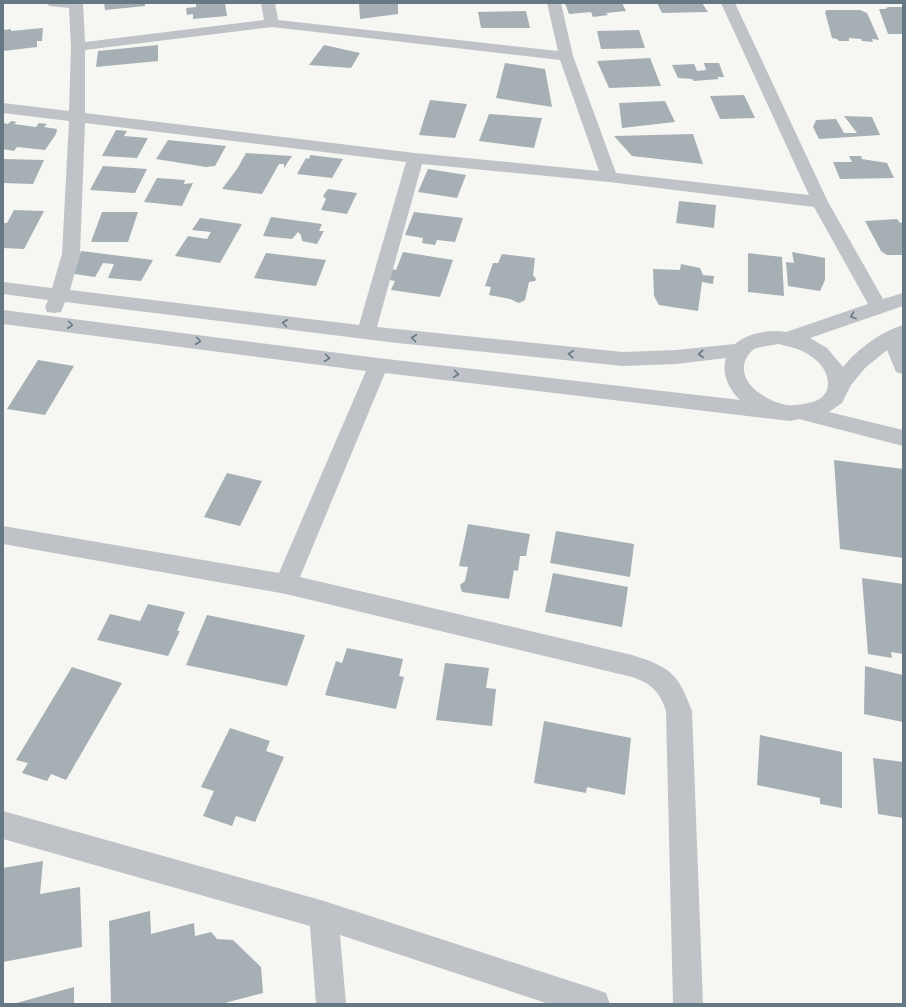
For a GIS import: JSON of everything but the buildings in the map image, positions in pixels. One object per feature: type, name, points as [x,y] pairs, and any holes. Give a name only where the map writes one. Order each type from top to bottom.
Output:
[{"type":"street","points":[[48,322],[59,295],[70,254],[77,116],[78,47],[76,4],[54,3]]},
{"type":"street","points":[[268,3],[272,23]]},
{"type":"street","points":[[554,3],[566,56],[609,177]]},
{"type":"street","points":[[728,3],[820,202],[878,306]]},
{"type":"street","points":[[78,47],[272,23],[566,56]]},
{"type":"street","points":[[3,108],[415,158],[609,177],[820,202]]},
{"type":"street","points":[[366,332],[415,158]]},
{"type":"street","points":[[3,288],[366,332],[623,359],[740,350]]},
{"type":"street","points":[[790,338],[878,306],[903,299]]},
{"type":"street","points":[[3,317],[378,365],[775,410],[790,413],[804,412],[821,408],[832,400],[845,376],[857,363],[870,352],[897,335],[903,367]]},
{"type":"street","points":[[775,410],[752,399],[737,383],[733,365],[740,350],[749,343],[775,337],[790,338],[811,346],[828,358],[838,373],[839,389]]},
{"type":"street","points":[[286,584],[378,365]]},
{"type":"street","points":[[804,412],[903,438]]},
{"type":"street","points":[[3,535],[286,584],[632,666],[649,671],[664,680],[672,691],[678,710],[688,1004]]},
{"type":"street","points":[[3,825],[324,916],[595,1004]]},
{"type":"street","points":[[324,916],[331,1004]]}]
